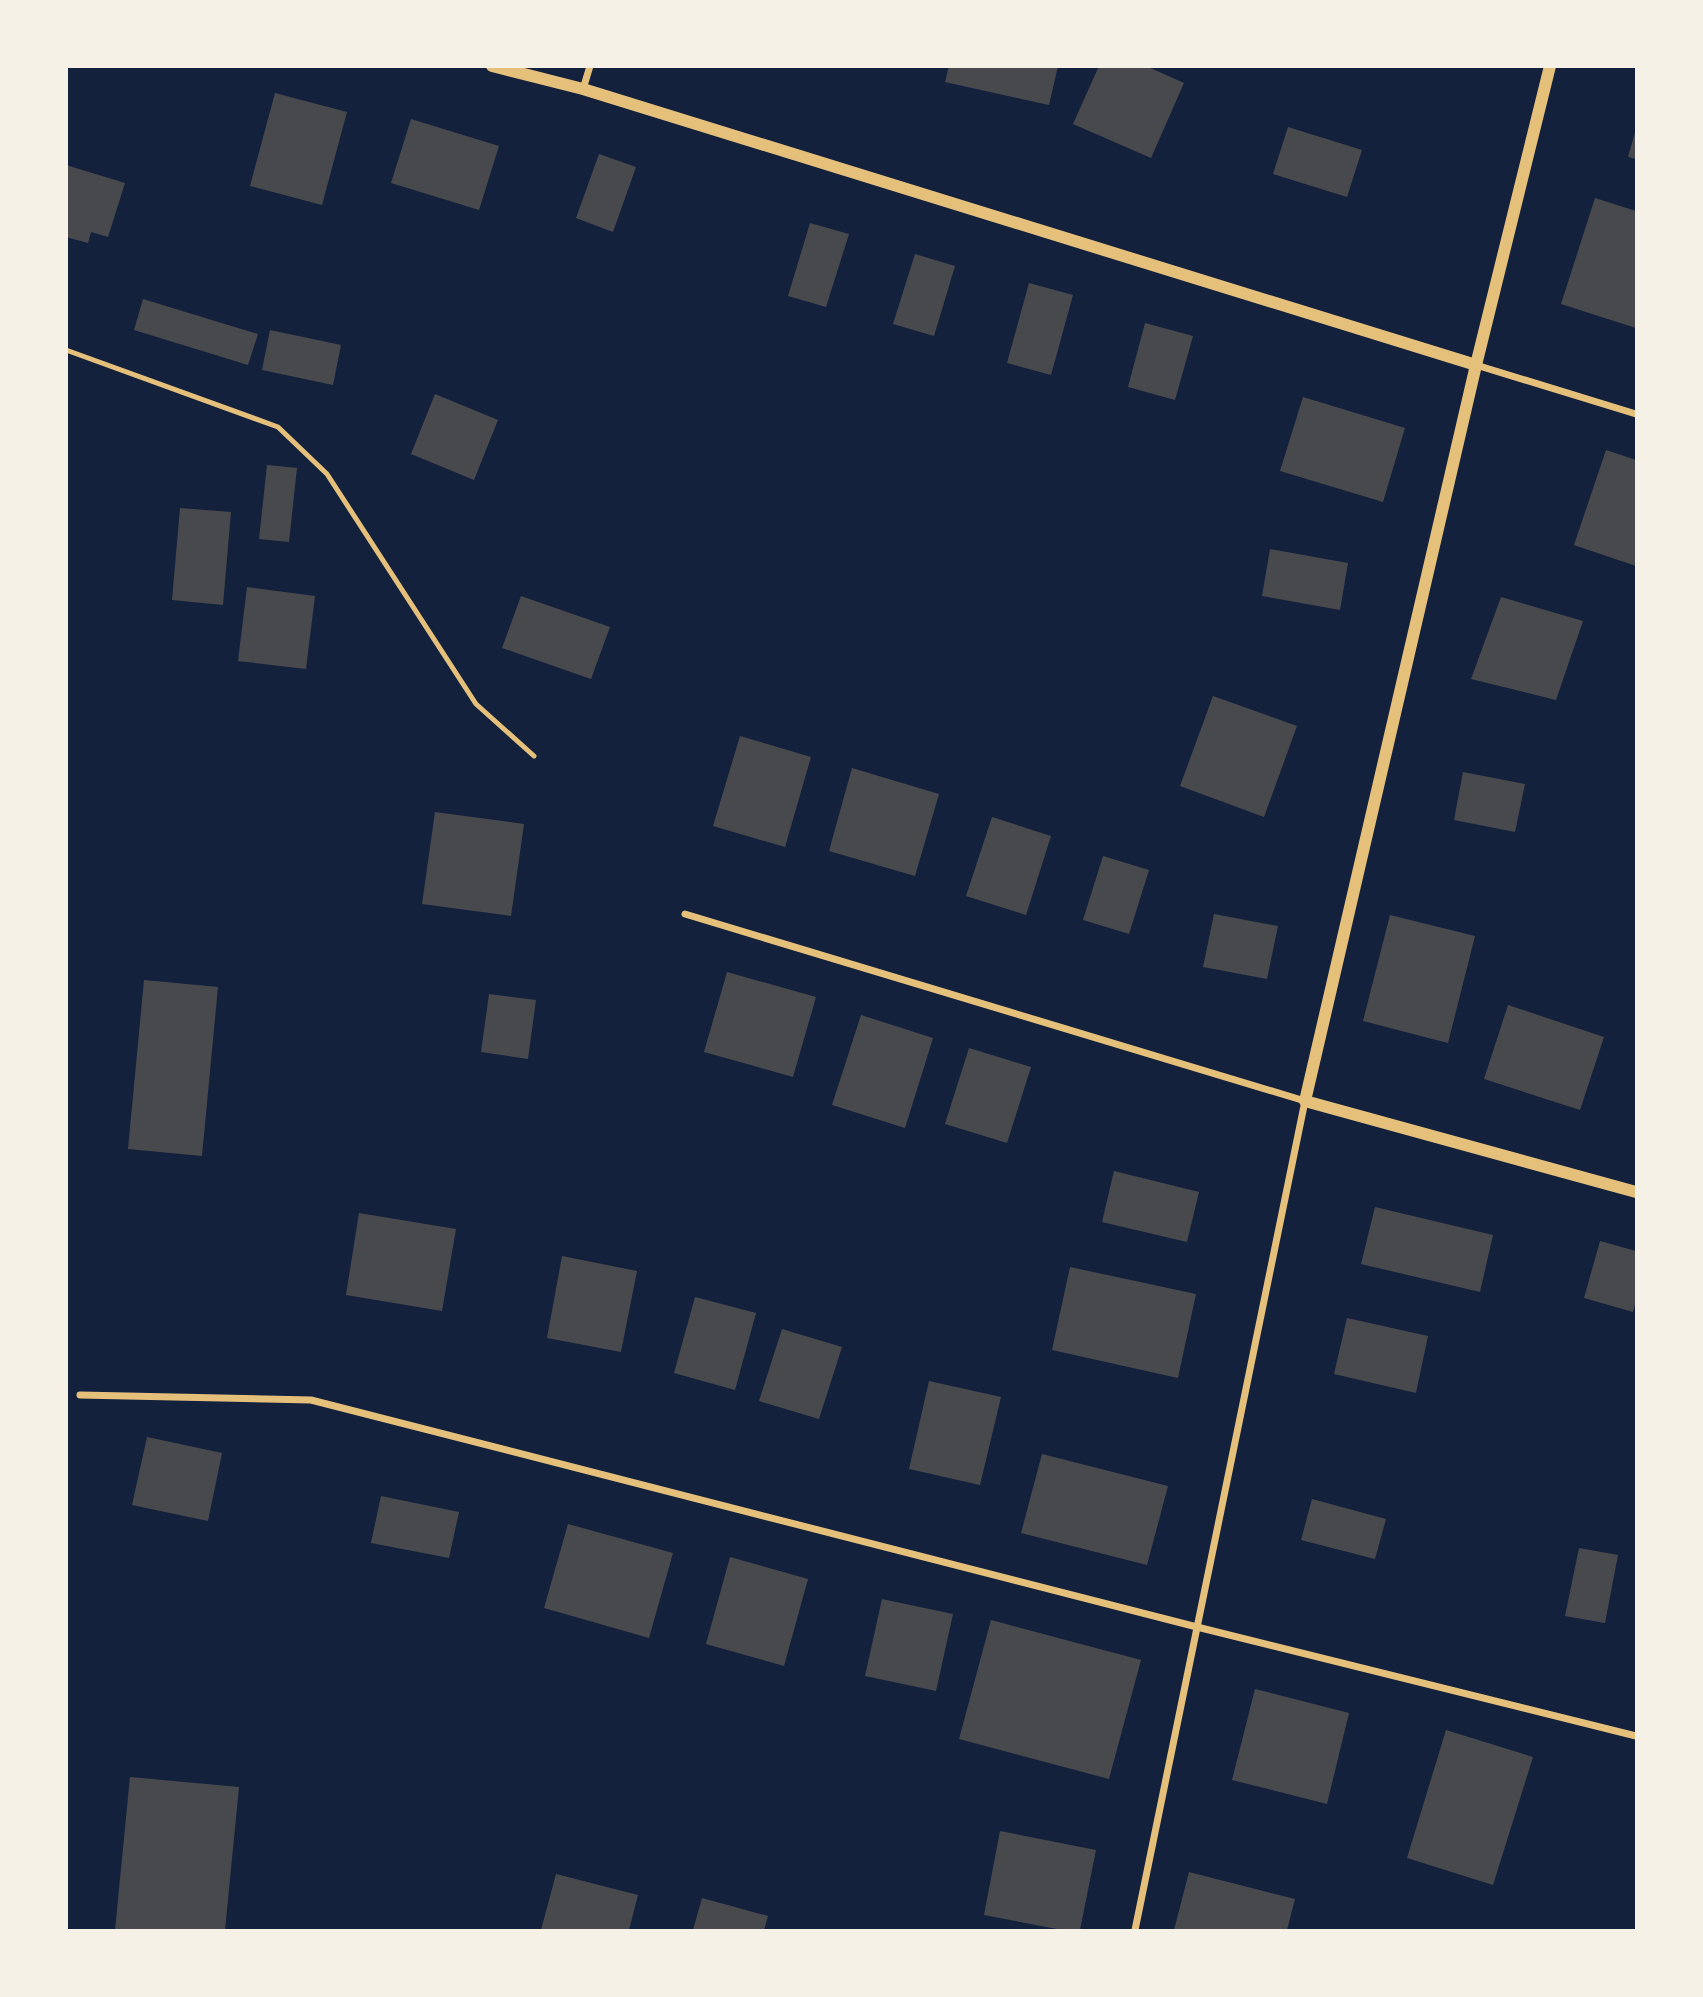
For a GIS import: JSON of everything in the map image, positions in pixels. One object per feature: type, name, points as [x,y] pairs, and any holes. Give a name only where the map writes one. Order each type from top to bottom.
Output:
[{"type":"street","points":[[492,66],[583,89],[1636,414]]},
{"type":"street","points":[[583,89],[590,66]]},
{"type":"street","points":[[1135,1930],[1306,1101],[1476,365],[1550,66]]},
{"type":"street","points":[[684,914],[1306,1101],[1636,1192]]},
{"type":"street","points":[[80,1395],[311,1400],[1197,1628],[1636,1736]]},
{"type":"lane","points":[[66,350],[278,427],[327,474],[475,704],[534,755]]},
{"type":"building","points":[[949,66],[1058,66],[1049,105],[945,82]]},
{"type":"building","points":[[1099,66],[1146,66],[1184,83],[1151,158],[1073,124]]},
{"type":"building","points":[[275,93],[347,112],[322,205],[250,186]]},
{"type":"building","points":[[411,119],[499,146],[479,210],[391,183]]},
{"type":"building","points":[[1288,127],[1362,150],[1347,197],[1273,174]]},
{"type":"building","points":[[1636,129],[1636,159],[1628,157]]},
{"type":"building","points":[[599,154],[636,167],[613,232],[576,218]]},
{"type":"building","points":[[66,165],[125,183],[108,237],[91,232],[88,243],[66,237]]},
{"type":"building","points":[[1595,198],[1636,211],[1636,328],[1561,304]]},
{"type":"building","points":[[810,223],[849,234],[826,307],[788,296]]},
{"type":"building","points":[[915,254],[955,266],[934,336],[893,324]]},
{"type":"building","points":[[1029,283],[1073,295],[1051,375],[1007,363]]},
{"type":"building","points":[[143,299],[258,334],[248,365],[134,330]]},
{"type":"building","points":[[1145,323],[1193,336],[1175,400],[1128,387]]},
{"type":"building","points":[[270,330],[341,345],[333,385],[262,370]]},
{"type":"building","points":[[435,394],[498,420],[474,480],[411,454]]},
{"type":"building","points":[[1303,397],[1405,428],[1383,502],[1280,471]]},
{"type":"building","points":[[1606,450],[1636,460],[1636,566],[1574,545]]},
{"type":"building","points":[[267,465],[297,468],[289,542],[259,539]]},
{"type":"building","points":[[180,508],[231,512],[223,605],[172,600]]},
{"type":"building","points":[[1270,549],[1348,563],[1340,610],[1262,596]]},
{"type":"building","points":[[247,587],[315,596],[306,669],[238,661]]},
{"type":"building","points":[[521,596],[610,627],[591,679],[502,648]]},
{"type":"building","points":[[1501,597],[1583,621],[1556,700],[1471,679]]},
{"type":"building","points":[[1213,696],[1297,726],[1264,817],[1180,786]]},
{"type":"building","points":[[740,736],[811,757],[785,847],[713,826]]},
{"type":"building","points":[[852,768],[939,794],[915,876],[829,851]]},
{"type":"building","points":[[1463,772],[1525,784],[1515,832],[1454,820]]},
{"type":"building","points":[[435,812],[524,824],[511,916],[422,904]]},
{"type":"building","points":[[992,817],[1051,836],[1026,915],[966,896]]},
{"type":"building","points":[[1103,856],[1149,870],[1129,934],[1083,920]]},
{"type":"building","points":[[1214,914],[1278,926],[1267,979],[1203,967]]},
{"type":"building","points":[[1390,915],[1475,936],[1448,1043],[1363,1021]]},
{"type":"building","points":[[727,972],[816,997],[793,1077],[704,1052]]},
{"type":"building","points":[[144,980],[218,987],[202,1156],[128,1149]]},
{"type":"building","points":[[489,994],[536,1000],[528,1059],[481,1052]]},
{"type":"building","points":[[1508,1005],[1604,1037],[1580,1110],[1484,1079]]},
{"type":"building","points":[[861,1015],[933,1038],[905,1128],[832,1105]]},
{"type":"building","points":[[969,1048],[1031,1067],[1007,1143],[945,1124]]},
{"type":"building","points":[[1114,1171],[1199,1192],[1187,1242],[1102,1222]]},
{"type":"building","points":[[1375,1207],[1493,1235],[1480,1292],[1361,1264]]},
{"type":"building","points":[[359,1213],[456,1229],[442,1311],[346,1295]]},
{"type":"building","points":[[1600,1241],[1636,1251],[1636,1300],[1633,1312],[1584,1298]]},
{"type":"building","points":[[562,1256],[637,1271],[621,1352],[547,1338]]},
{"type":"building","points":[[1070,1267],[1196,1294],[1178,1378],[1052,1350]]},
{"type":"building","points":[[695,1297],[756,1313],[735,1390],[674,1373]]},
{"type":"building","points":[[1347,1318],[1428,1336],[1416,1393],[1334,1374]]},
{"type":"building","points":[[782,1329],[842,1347],[819,1419],[759,1401]]},
{"type":"building","points":[[929,1381],[1001,1397],[980,1485],[909,1469]]},
{"type":"building","points":[[147,1437],[222,1453],[208,1521],[132,1505]]},
{"type":"building","points":[[1042,1454],[1168,1486],[1147,1565],[1021,1533]]},
{"type":"building","points":[[381,1496],[459,1512],[449,1558],[371,1543]]},
{"type":"building","points":[[1312,1499],[1386,1519],[1375,1559],[1301,1540]]},
{"type":"building","points":[[568,1524],[673,1553],[649,1638],[544,1608]]},
{"type":"building","points":[[1579,1548],[1618,1555],[1605,1623],[1565,1616]]},
{"type":"building","points":[[730,1557],[808,1579],[784,1666],[706,1644]]},
{"type":"building","points":[[882,1599],[953,1614],[936,1691],[865,1676]]},
{"type":"building","points":[[991,1620],[1141,1660],[1109,1779],[959,1739]]},
{"type":"building","points":[[1255,1689],[1349,1713],[1327,1804],[1232,1780]]},
{"type":"building","points":[[1446,1730],[1533,1757],[1493,1885],[1407,1858]]},
{"type":"building","points":[[130,1777],[239,1787],[225,1930],[115,1930]]},
{"type":"building","points":[[1000,1831],[1096,1850],[1080,1930],[1062,1930],[984,1915]]},
{"type":"building","points":[[1189,1872],[1295,1899],[1287,1930],[1174,1930]]},
{"type":"building","points":[[556,1874],[638,1895],[629,1930],[541,1930]]},
{"type":"building","points":[[702,1898],[768,1916],[764,1930],[693,1930]]}]
